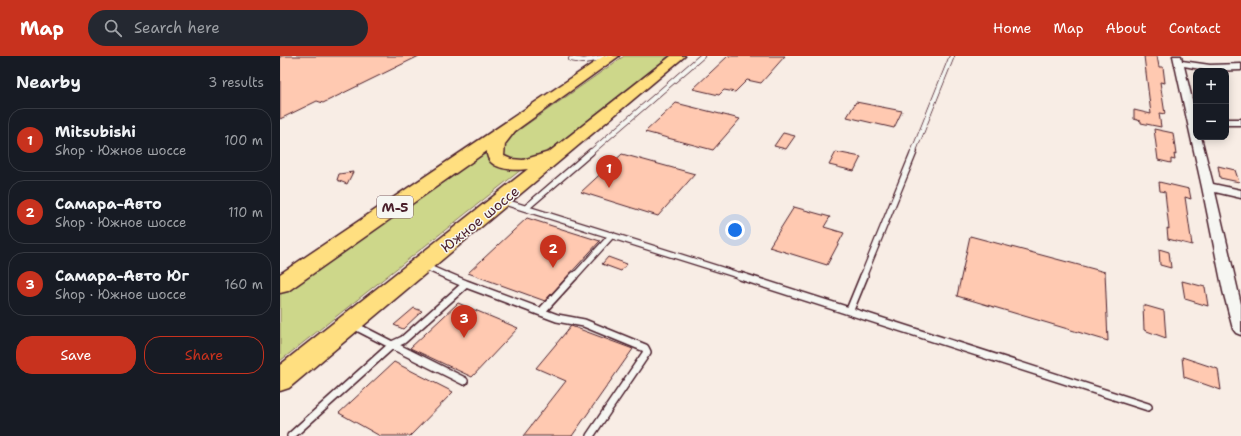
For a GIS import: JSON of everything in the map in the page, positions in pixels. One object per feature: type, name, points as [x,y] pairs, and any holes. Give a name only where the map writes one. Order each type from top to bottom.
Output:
[{"type":"main road","name":"М-5","points":[[280,285],[509,128],[582,72],[612,56]]},
{"type":"main road","name":"Южное шоссе","points":[[280,380],[679,56]]},
{"type":"main road","points":[[509,128],[500,139],[494,153],[496,159],[503,163],[518,165],[537,163],[560,152]]},
{"type":"street","points":[[1193,116],[1178,59],[1214,68],[1241,67]]},
{"type":"street","points":[[1229,122],[1241,122]]},
{"type":"street","points":[[1198,140],[1208,187],[1236,293],[1241,329]]},
{"type":"street","points":[[1208,187],[1241,194]]},
{"type":"lane","points":[[571,60],[592,61],[612,56]]},
{"type":"lane","points":[[526,208],[702,56]]},
{"type":"lane","points":[[850,310],[952,56]]},
{"type":"lane","points":[[577,61],[582,72]]},
{"type":"lane","points":[[502,201],[850,310],[1148,407]]},
{"type":"lane","points":[[541,312],[612,235]]},
{"type":"lane","points":[[422,265],[466,284],[557,318],[584,322],[645,348],[647,352],[590,436]]},
{"type":"lane","points":[[291,436],[392,345],[403,340],[466,284]]},
{"type":"lane","points":[[350,324],[464,381]]},
{"type":"green space","points":[[624,56],[669,56],[541,157],[515,162],[500,154],[506,139]]},
{"type":"green space","points":[[483,154],[487,155],[497,166],[522,169],[280,361],[280,294]]},
{"type":"building","points":[[280,56],[419,56],[323,103],[317,101],[280,119]]},
{"type":"building","points":[[728,56],[785,56],[761,83],[747,80],[735,92],[724,90],[719,95],[693,89]]},
{"type":"building","points":[[1144,56],[1157,56],[1159,67],[1163,67],[1165,83],[1160,82],[1165,114],[1159,113],[1161,127],[1141,123],[1141,121],[1134,119],[1134,110],[1151,114]]},
{"type":"building","points":[[856,102],[902,111],[894,128],[847,117]]},
{"type":"building","points":[[676,103],[740,119],[713,150],[645,132]]},
{"type":"building","points":[[1154,129],[1173,133],[1176,155],[1174,154],[1175,160],[1171,159],[1171,163],[1158,160]]},
{"type":"building","points":[[783,133],[795,136],[786,149],[774,146]]},
{"type":"building","points":[[836,152],[861,157],[854,171],[829,165]]},
{"type":"building","points":[[622,154],[695,174],[658,216],[581,192]]},
{"type":"building","points":[[1218,166],[1235,170],[1239,182],[1220,178]]},
{"type":"building","points":[[353,172],[347,184],[337,180],[339,174]]},
{"type":"building","points":[[1159,182],[1189,189],[1191,199],[1185,197],[1192,245],[1168,239],[1167,228],[1169,229],[1165,192],[1160,191]]},
{"type":"building","points":[[794,207],[830,217],[824,227],[844,233],[827,265],[769,247]]},
{"type":"building","points":[[527,218],[600,241],[545,301],[468,273]]},
{"type":"building","points":[[970,236],[1105,272],[1108,341],[957,296]]},
{"type":"building","points":[[1159,249],[1169,252],[1171,268],[1160,265]]},
{"type":"building","points":[[608,257],[627,264],[621,271],[602,264]]},
{"type":"building","points":[[1182,281],[1205,287],[1208,306],[1185,299]]},
{"type":"building","points":[[458,303],[518,328],[472,377],[410,348]]},
{"type":"building","points":[[1143,305],[1164,311],[1166,338],[1144,330]]},
{"type":"building","points":[[414,308],[422,311],[403,329],[394,325]]},
{"type":"building","points":[[571,326],[633,349],[572,436],[523,436],[566,381],[536,368]]},
{"type":"building","points":[[1182,357],[1218,369],[1221,390],[1184,377]]},
{"type":"building","points":[[394,362],[453,392],[410,436],[380,436],[339,413]]},
{"type":"place","name":"Mitsubishi","points":[[609,188]]},
{"type":"place","name":"Самара-Авто","points":[[553,268]]},
{"type":"place","name":"Самара-Авто Юг","points":[[464,338]]}]
